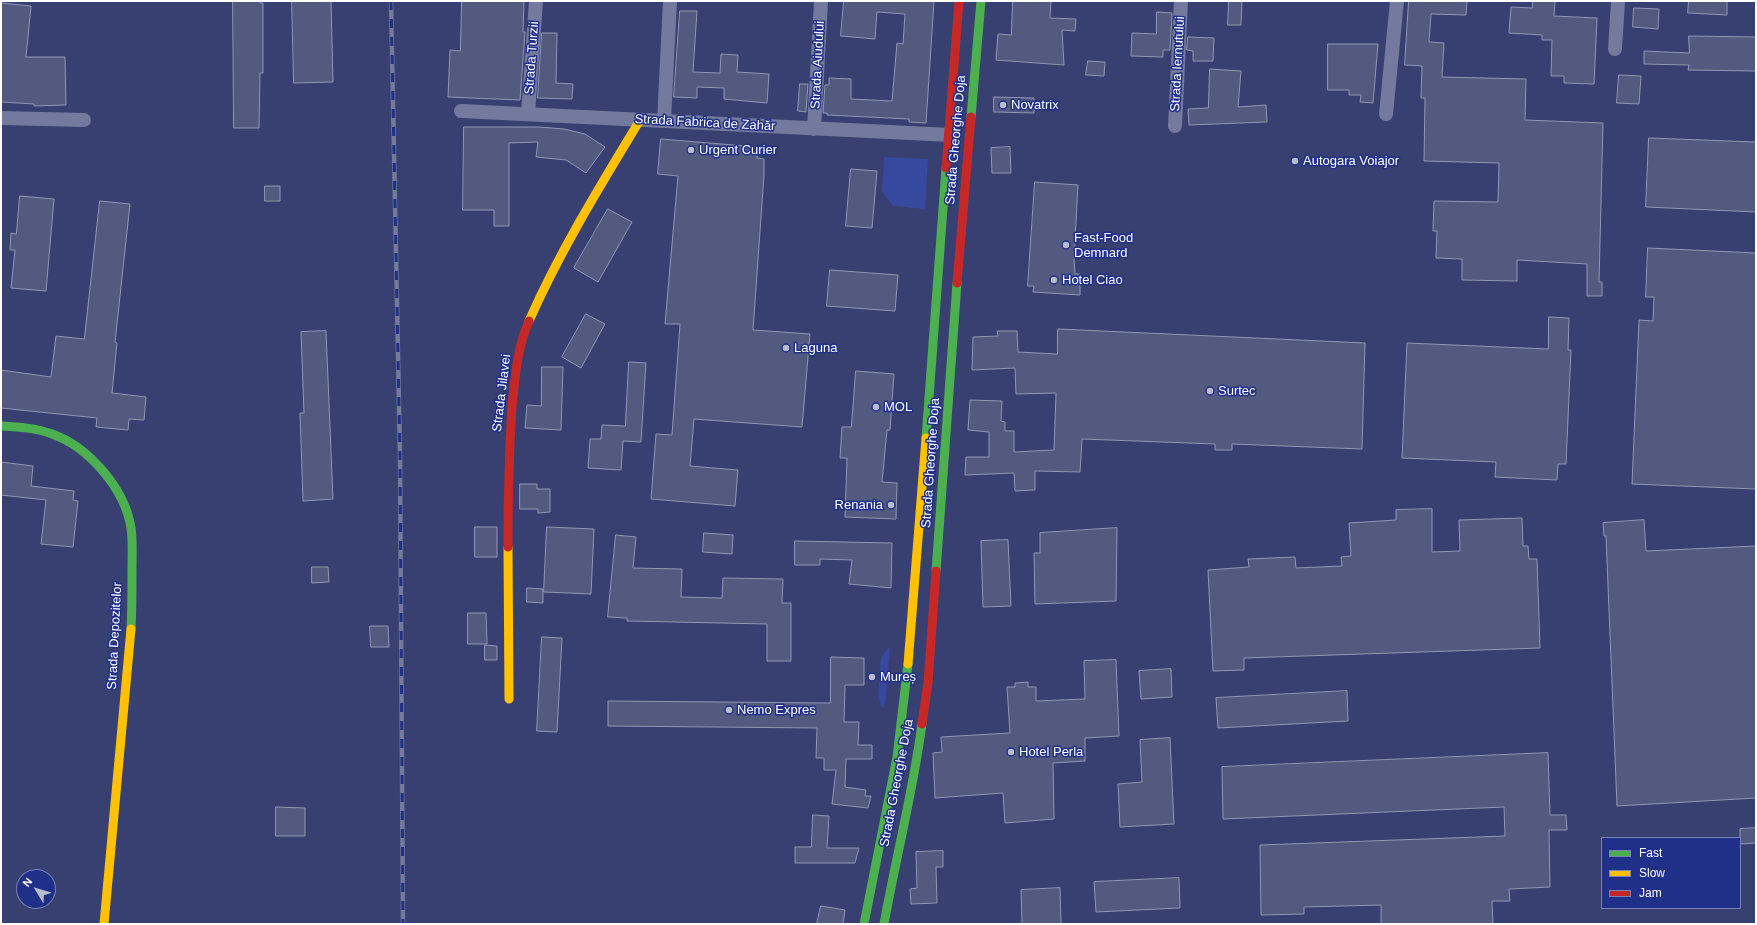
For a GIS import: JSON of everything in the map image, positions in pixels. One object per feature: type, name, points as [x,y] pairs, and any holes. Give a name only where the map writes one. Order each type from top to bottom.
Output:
[{"type":"main road","name":"Strada Gheorghe Doja","points":[[864,924],[897,756],[907,680],[950,135],[959,1]]},
{"type":"main road","name":"Strada Gheorghe Doja","points":[[884,924],[894,866],[917,762],[928,684],[956,294],[981,1]]},
{"type":"main road","name":"Strada Jilavei","points":[[509,699],[508,462],[515,373],[524,332],[543,289],[584,212],[640,120]]},
{"type":"main road","name":"Strada Depozitelor","points":[[1,426],[35,429],[54,435],[70,442],[90,457],[106,475],[119,495],[131,525],[132,601],[128,667],[104,924]]},
{"type":"street","name":"Strada Turzii","points":[[528,114],[536,1]]},
{"type":"street","points":[[664,121],[670,1]]},
{"type":"street","name":"Strada Aiudului","points":[[814,129],[822,1]]},
{"type":"street","name":"Strada Iernutului","points":[[1175,126],[1181,1]]},
{"type":"street","points":[[1386,114],[1397,1]]},
{"type":"street","points":[[1615,49],[1618,1]]},
{"type":"street","name":"Strada Fabrica de Zahăr","points":[[461,111],[950,135]]},
{"type":"street","points":[[1,118],[84,120]]},
{"type":"shaded area","points":[[884,157],[928,159],[925,209],[893,206],[882,192]]},
{"type":"shaded area","points":[[888,648],[890,648],[885,708],[882,707],[878,697],[881,657]]},
{"type":"building","points":[[233,1],[260,1],[260,3],[263,3],[263,73],[260,73],[259,128],[234,128]]},
{"type":"building","points":[[292,1],[331,1],[333,82],[294,83]]},
{"type":"building","points":[[462,1],[524,1],[523,32],[525,32],[520,100],[448,97],[450,50],[460,51]]},
{"type":"building","points":[[844,1],[934,1],[926,123],[909,122],[909,119],[827,115],[827,113],[823,113],[825,85],[829,85],[829,78],[851,79],[851,99],[892,101],[897,43],[903,44],[905,14],[877,12],[875,39],[841,36]]},
{"type":"building","points":[[1013,1],[1051,1],[1050,18],[1076,19],[1075,31],[1062,30],[1064,65],[996,60],[998,34],[1011,35]]},
{"type":"building","points":[[1229,1],[1242,1],[1241,25],[1228,25]]},
{"type":"building","points":[[1409,1],[1467,1],[1466,15],[1431,14],[1429,42],[1444,43],[1442,77],[1526,79],[1525,120],[1603,123],[1599,282],[1602,282],[1602,296],[1587,296],[1587,264],[1517,260],[1517,281],[1462,280],[1462,259],[1436,258],[1437,231],[1433,231],[1434,201],[1498,202],[1499,163],[1424,161],[1425,98],[1421,98],[1422,66],[1405,65]]},
{"type":"building","points":[[1533,1],[1555,1],[1554,16],[1597,18],[1594,84],[1564,83],[1564,76],[1551,76],[1552,40],[1542,40],[1542,35],[1509,33],[1511,7],[1532,8]]},
{"type":"building","points":[[1689,1],[1727,1],[1727,15],[1688,13]]},
{"type":"building","points":[[1,3],[31,6],[26,57],[65,57],[66,105],[34,106],[34,104],[1,102]]},
{"type":"building","points":[[1634,8],[1659,9],[1658,29],[1633,27]]},
{"type":"building","points":[[680,11],[697,11],[693,72],[720,73],[721,54],[738,55],[737,72],[769,74],[767,103],[724,99],[724,88],[697,87],[697,98],[674,97]]},
{"type":"building","points":[[1157,12],[1172,13],[1170,50],[1163,50],[1163,57],[1131,56],[1132,33],[1156,34]]},
{"type":"building","points":[[542,33],[557,33],[556,83],[573,84],[572,99],[538,98]]},
{"type":"building","points":[[1689,36],[1756,37],[1756,71],[1688,70],[1689,65],[1644,64],[1644,51],[1689,53]]},
{"type":"building","points":[[1188,37],[1214,38],[1213,61],[1193,61],[1193,51],[1187,50]]},
{"type":"building","points":[[1328,44],[1378,44],[1373,103],[1360,102],[1361,95],[1349,95],[1349,90],[1328,90]]},
{"type":"building","points":[[1088,61],[1105,62],[1104,76],[1086,75]]},
{"type":"building","points":[[1210,69],[1241,71],[1238,107],[1266,105],[1267,122],[1189,125],[1188,109],[1208,108]]},
{"type":"building","points":[[1619,75],[1641,76],[1639,104],[1617,103]]},
{"type":"building","points":[[800,84],[808,84],[806,112],[798,111]]},
{"type":"building","points":[[994,97],[1034,98],[1034,113],[994,112]]},
{"type":"building","points":[[464,127],[539,127],[564,129],[585,134],[605,147],[586,173],[566,160],[536,157],[538,142],[509,143],[509,226],[494,226],[494,210],[463,210]]},
{"type":"building","points":[[1649,138],[1756,142],[1756,212],[1646,207]]},
{"type":"building","points":[[661,139],[758,147],[757,158],[764,159],[764,175],[753,330],[810,334],[802,427],[694,419],[690,466],[738,470],[735,506],[651,499],[656,434],[672,435],[680,324],[665,324],[678,176],[658,174]]},
{"type":"building","points":[[1010,147],[1011,173],[992,173],[991,148]]},
{"type":"building","points":[[851,169],[877,171],[872,228],[846,226]]},
{"type":"building","points":[[1035,182],[1078,185],[1074,258],[1075,274],[1080,274],[1080,295],[1033,292],[1034,286],[1028,286]]},
{"type":"building","points":[[265,186],[280,186],[280,201],[265,201]]},
{"type":"building","points":[[20,196],[54,199],[46,291],[11,288],[15,250],[10,250],[11,233],[16,234]]},
{"type":"building","points":[[100,201],[130,204],[115,342],[117,343],[112,393],[146,397],[144,420],[129,419],[128,430],[96,427],[97,418],[1,408],[1,370],[51,377],[56,336],[84,339]]},
{"type":"building","points":[[608,209],[632,222],[598,282],[574,268]]},
{"type":"building","points":[[1648,248],[1756,253],[1756,489],[1632,484],[1639,320],[1653,321],[1654,297],[1646,297]]},
{"type":"building","points":[[830,270],[898,275],[895,311],[827,306]]},
{"type":"building","points":[[586,314],[605,324],[581,368],[562,357]]},
{"type":"building","points":[[1549,317],[1569,318],[1568,350],[1571,350],[1566,464],[1558,464],[1557,480],[1495,477],[1496,462],[1402,458],[1407,343],[1548,349]]},
{"type":"building","name":"Surtec","points":[[1058,329],[1365,343],[1362,449],[1232,444],[1232,450],[1215,450],[1215,444],[1082,439],[1080,472],[1035,471],[1035,490],[1015,491],[1014,473],[965,475],[966,457],[989,457],[989,432],[968,430],[970,400],[1002,401],[1001,421],[1005,422],[1005,431],[1014,431],[1014,452],[1054,450],[1056,393],[1016,394],[1015,368],[972,370],[973,337],[998,336],[997,331],[1017,331],[1018,352],[1057,354]]},
{"type":"building","points":[[326,331],[333,499],[303,501],[300,413],[304,413],[301,332]]},
{"type":"building","points":[[629,362],[646,363],[641,442],[623,441],[621,470],[588,468],[590,439],[601,439],[602,425],[625,426]]},
{"type":"building","points":[[542,367],[563,367],[561,430],[525,428],[527,405],[541,406]]},
{"type":"building","points":[[856,371],[894,374],[890,430],[887,430],[882,482],[897,483],[896,519],[845,517],[847,458],[840,458],[842,427],[851,427]]},
{"type":"building","points":[[1,462],[33,466],[31,486],[74,491],[73,500],[78,501],[73,547],[41,544],[46,500],[1,495]]},
{"type":"building","points":[[520,484],[537,484],[537,489],[550,489],[550,512],[538,513],[538,509],[520,509]]},
{"type":"building","points":[[1432,509],[1432,552],[1460,551],[1459,520],[1522,518],[1523,546],[1528,546],[1529,559],[1537,559],[1540,648],[1244,658],[1244,670],[1213,671],[1208,570],[1249,567],[1248,559],[1295,557],[1296,568],[1342,566],[1341,557],[1351,556],[1349,523],[1396,520],[1396,510]]},
{"type":"building","points":[[1644,520],[1646,551],[1756,546],[1756,798],[1617,806],[1606,536],[1604,536],[1603,523]]},
{"type":"building","points":[[475,527],[497,527],[497,557],[475,557]]},
{"type":"building","points":[[547,527],[594,529],[591,594],[544,592]]},
{"type":"building","points":[[1117,528],[1116,601],[1035,604],[1034,553],[1040,553],[1040,533]]},
{"type":"building","points":[[704,533],[733,535],[732,554],[703,552]]},
{"type":"building","points":[[616,535],[636,537],[633,568],[682,569],[681,597],[722,598],[723,578],[783,579],[782,603],[791,603],[791,661],[767,661],[767,624],[627,621],[627,618],[608,617]]},
{"type":"building","points":[[1008,540],[1011,606],[983,607],[981,541]]},
{"type":"building","points":[[795,541],[892,543],[891,588],[849,584],[852,560],[820,559],[820,565],[795,565]]},
{"type":"building","points":[[312,567],[328,567],[329,582],[312,583]]},
{"type":"building","points":[[527,588],[543,589],[543,603],[527,602]]},
{"type":"building","points":[[468,613],[486,613],[487,644],[468,644]]},
{"type":"building","points":[[370,626],[388,626],[389,647],[371,647]]},
{"type":"building","points":[[542,637],[562,638],[557,732],[537,731]]},
{"type":"building","points":[[485,645],[497,646],[497,660],[485,660]]},
{"type":"building","points":[[831,657],[864,658],[864,685],[845,685],[844,722],[859,722],[858,745],[872,745],[872,759],[846,759],[845,787],[866,790],[865,796],[871,796],[868,808],[832,804],[836,770],[824,770],[824,758],[816,758],[817,728],[608,726],[608,701],[830,703]]},
{"type":"building","name":"Hotel Perla","points":[[1116,660],[1119,736],[1085,738],[1085,761],[1053,763],[1054,819],[1005,823],[1003,793],[935,798],[933,753],[942,752],[941,737],[1010,733],[1007,687],[1015,687],[1015,683],[1028,682],[1028,687],[1036,687],[1036,701],[1085,699],[1084,661]]},
{"type":"building","points":[[1171,669],[1172,697],[1141,699],[1139,671]]},
{"type":"building","points":[[1347,691],[1348,721],[1218,728],[1216,698]]},
{"type":"building","points":[[1170,738],[1174,824],[1120,827],[1118,784],[1142,782],[1140,740]]},
{"type":"building","points":[[1548,753],[1550,815],[1566,815],[1567,830],[1549,830],[1550,887],[1509,889],[1510,901],[1492,901],[1493,924],[1381,924],[1381,905],[1304,907],[1304,914],[1261,915],[1260,845],[1505,836],[1504,807],[1223,819],[1222,767]]},
{"type":"building","points":[[276,807],[305,808],[305,836],[276,836]]},
{"type":"building","points":[[813,815],[829,816],[827,848],[859,848],[855,863],[795,863],[795,847],[811,847]]},
{"type":"building","points":[[1756,828],[1756,843],[1741,844],[1740,829]]},
{"type":"building","points":[[943,851],[943,867],[936,867],[937,903],[911,904],[910,889],[917,888],[916,852]]},
{"type":"building","points":[[1179,878],[1180,908],[1096,912],[1094,882]]},
{"type":"building","points":[[1060,888],[1061,924],[1022,924],[1021,890]]},
{"type":"building","points":[[821,906],[845,910],[843,924],[817,924]]},
{"type":"railway","points":[[391,1],[400,456],[403,924]]},
{"type":"traffic: fast","points":[[971,117],[981,1]]},
{"type":"traffic: fast","points":[[926,438],[946,168]]},
{"type":"traffic: fast","points":[[936,571],[957,283]]},
{"type":"traffic: fast","points":[[1,426],[40,430],[66,440],[92,459],[113,485],[127,513],[131,528],[131,629]]},
{"type":"traffic: fast","points":[[864,924],[897,757],[908,664]]},
{"type":"traffic: fast","points":[[884,924],[914,775],[922,724]]},
{"type":"traffic: slow","points":[[529,321],[567,244],[595,194],[640,120]]},
{"type":"traffic: slow","points":[[908,664],[926,438]]},
{"type":"traffic: slow","points":[[508,547],[509,699]]},
{"type":"traffic: slow","points":[[104,924],[131,629]]},
{"type":"traffic: jam","points":[[946,168],[959,1]]},
{"type":"traffic: jam","points":[[957,283],[971,117]]},
{"type":"traffic: jam","points":[[508,547],[512,407],[519,352],[529,321]]},
{"type":"traffic: jam","points":[[922,724],[928,683],[936,571]]},
{"type":"place","name":"Novatrix","points":[[1003,105]]},
{"type":"place","name":"Urgent Curier","points":[[691,150]]},
{"type":"place","name":"Autogara Voiajor","points":[[1295,161]]},
{"type":"place","name":"Fast-Food Demnard","points":[[1066,245]]},
{"type":"place","name":"Hotel Ciao","points":[[1054,280]]},
{"type":"place","name":"Laguna","points":[[786,348]]},
{"type":"place","name":"Surtec","points":[[1210,391]]},
{"type":"place","name":"MOL","points":[[876,407]]},
{"type":"place","name":"Renania","points":[[891,505]]},
{"type":"place","name":"Mureș","points":[[872,677]]},
{"type":"place","name":"Nemo Expres","points":[[729,710]]},
{"type":"place","name":"Hotel Perla","points":[[1011,752]]}]
